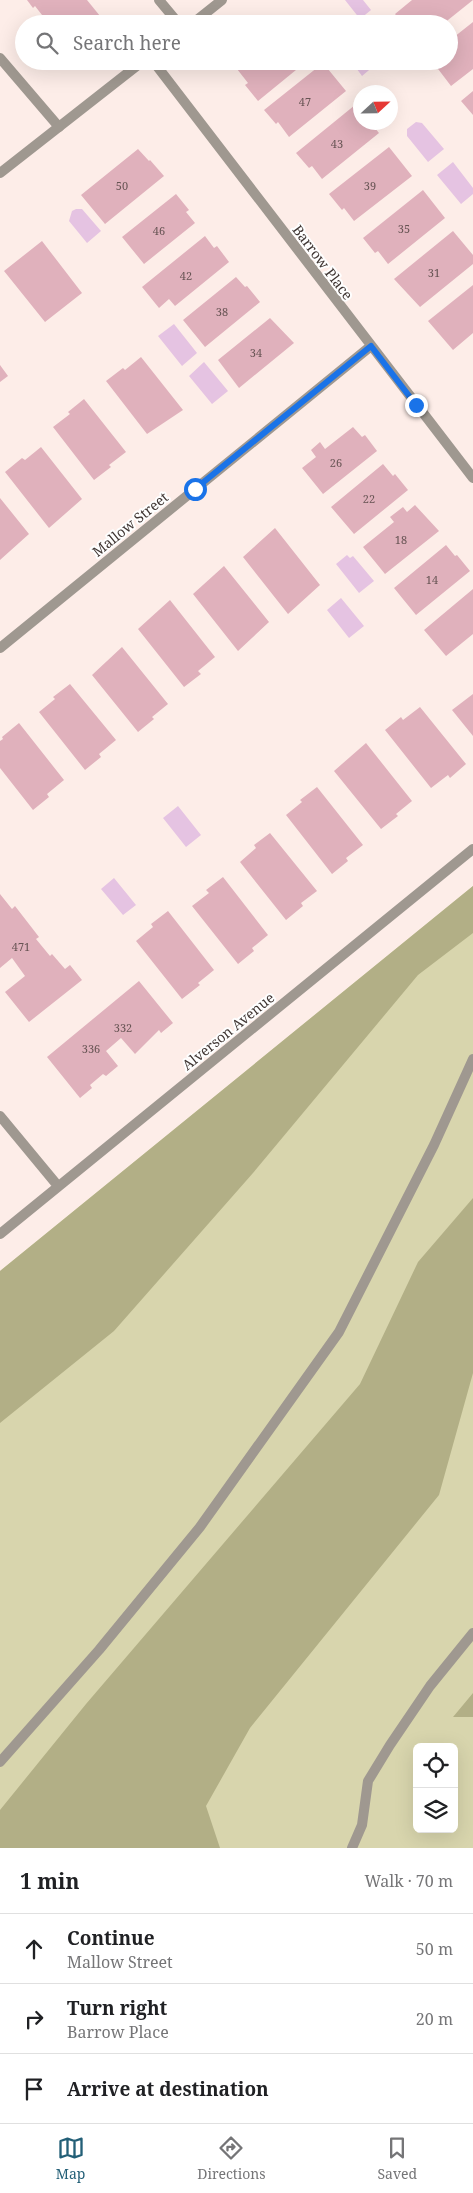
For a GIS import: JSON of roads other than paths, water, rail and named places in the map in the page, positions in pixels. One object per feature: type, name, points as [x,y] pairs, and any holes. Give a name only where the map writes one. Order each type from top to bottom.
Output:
[{"type":"street","points":[[159,0],[172,15]]},
{"type":"street","points":[[203,15],[222,0]]},
{"type":"street","points":[[0,58],[60,127]]},
{"type":"street","points":[[0,174],[132,70]]},
{"type":"street","name":"Barrow Place","points":[[160,70],[473,478]]},
{"type":"street","name":"Mallow Street","points":[[0,648],[371,346]]},
{"type":"street","name":"Alverson Avenue","points":[[0,1234],[473,849]]},
{"type":"street","points":[[0,1762],[99,1650],[200,1527],[339,1332],[434,1145],[473,1059]]},
{"type":"street","points":[[0,1116],[58,1186]]},
{"type":"street","points":[[352,1848],[362,1825],[368,1781],[430,1686],[473,1634]]}]
